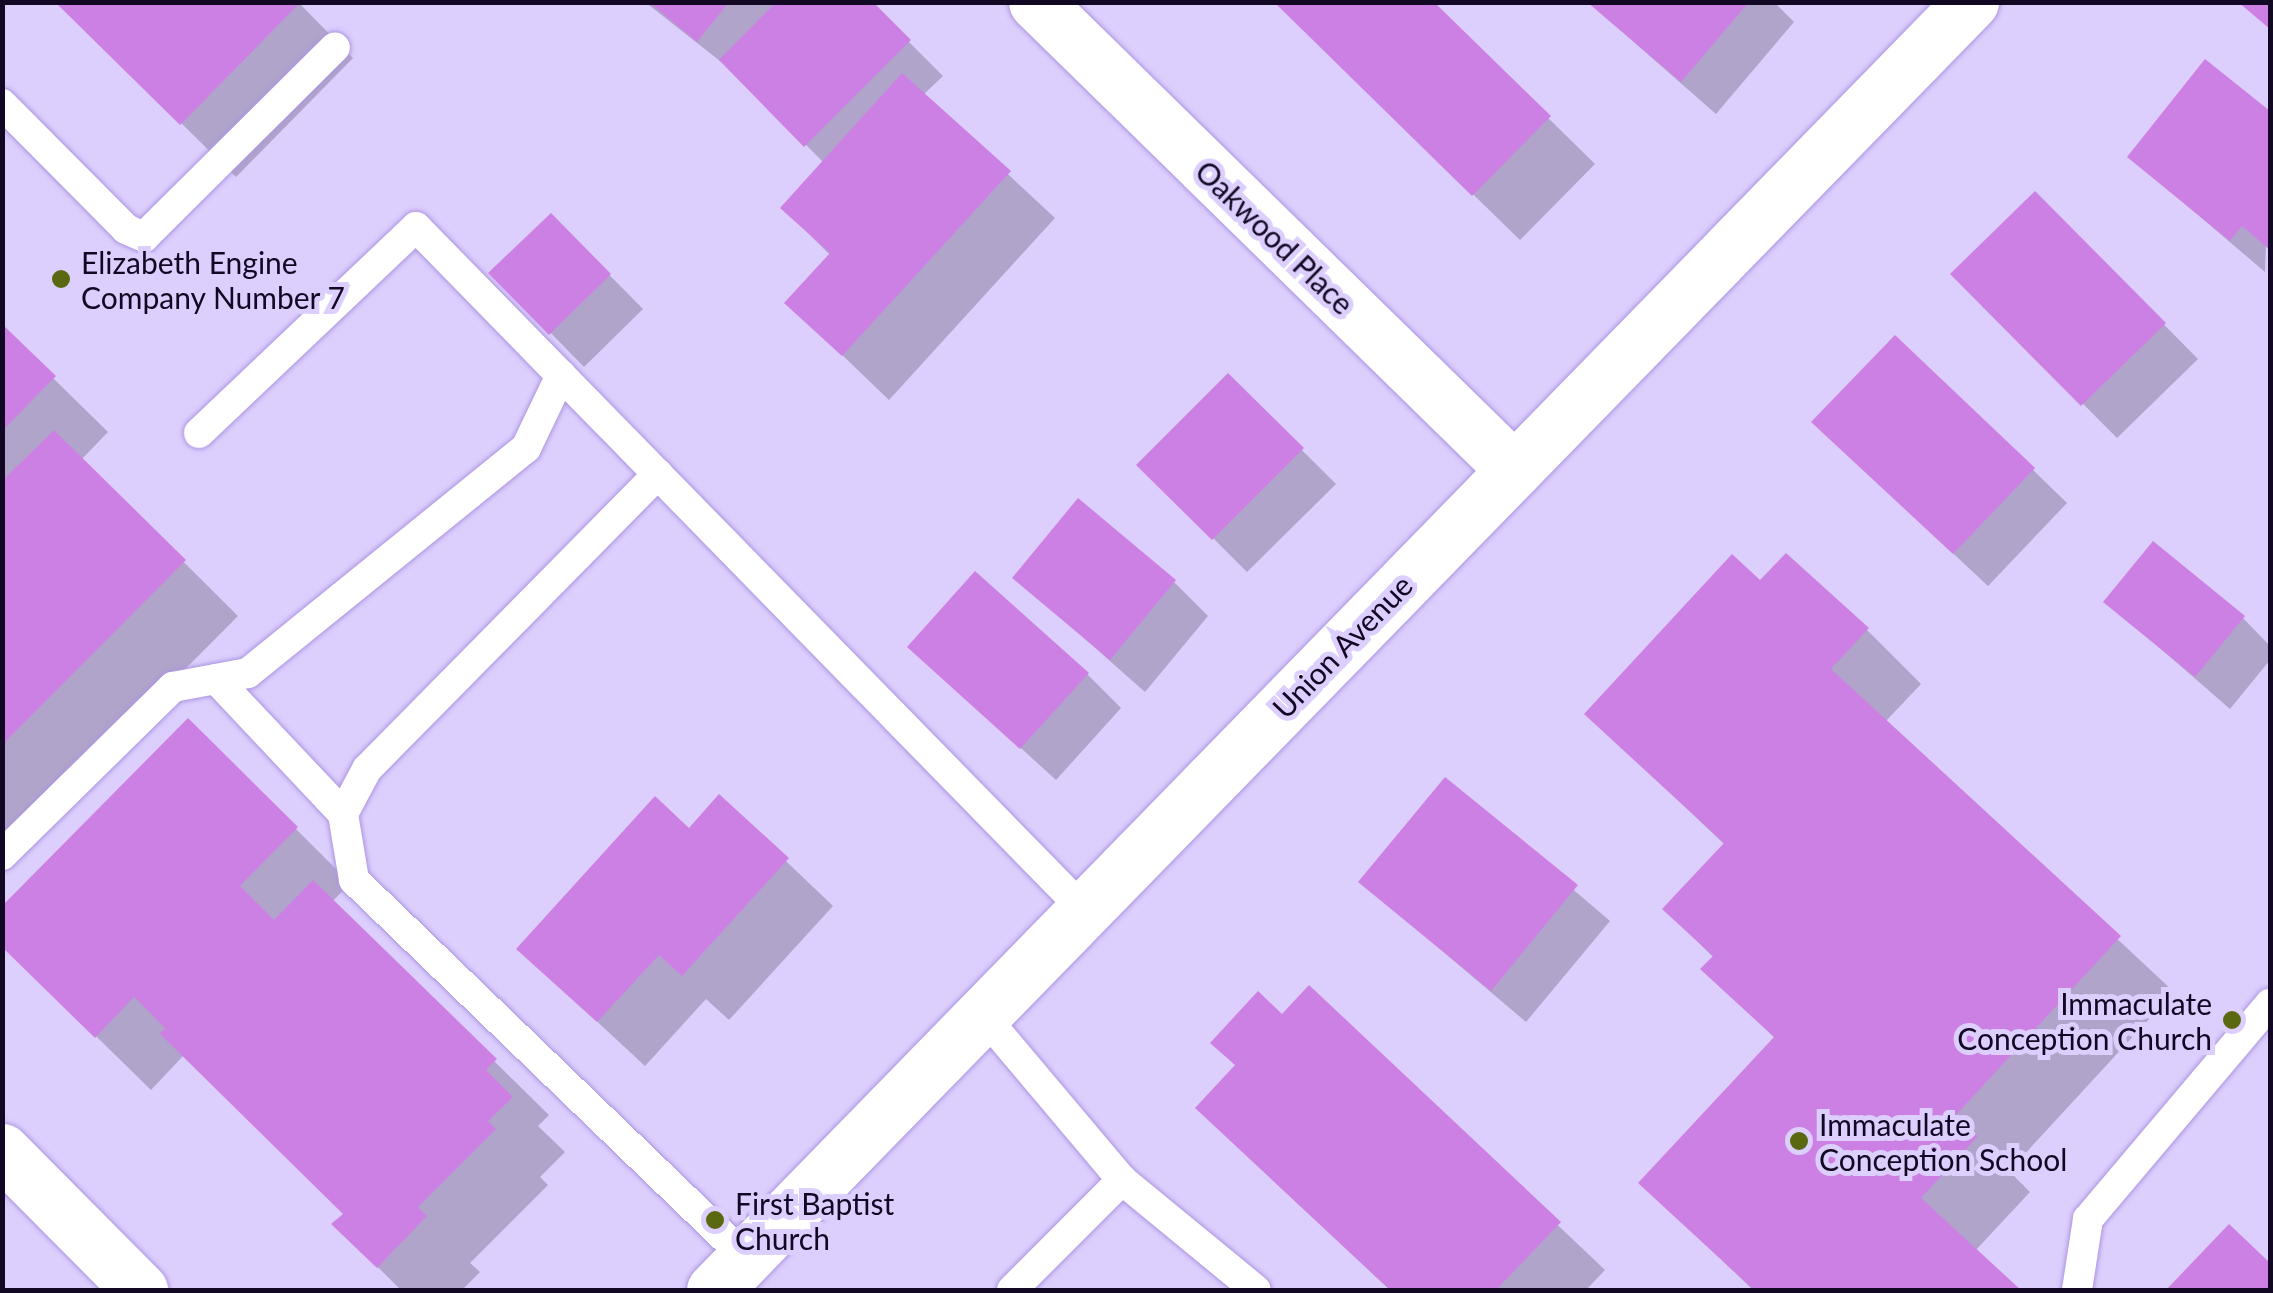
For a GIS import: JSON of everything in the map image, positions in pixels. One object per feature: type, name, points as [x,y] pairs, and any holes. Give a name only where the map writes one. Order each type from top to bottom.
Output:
[{"type":"street","name":"Oakwood Place","points":[[1036,2],[1514,470]]},
{"type":"street","name":"Union Avenue","points":[[730,1274],[1971,2]]},
{"type":"street","points":[[2,1151],[140,1290]]},
{"type":"lane","points":[[2,104],[126,230],[144,236],[335,46]]},
{"type":"lane","points":[[199,433],[416,227],[1084,910]]},
{"type":"lane","points":[[2,855],[173,687],[248,673],[526,448],[561,375]]},
{"type":"lane","points":[[344,814],[367,769],[658,474]]},
{"type":"lane","points":[[216,679],[344,814],[354,880],[730,1274]]},
{"type":"lane","points":[[2076,1290],[2088,1219],[2270,1004]]},
{"type":"lane","points":[[983,1015],[1122,1180],[1256,1290]]},
{"type":"lane","points":[[1012,1290],[1122,1180]]},
{"type":"building","points":[[55,2],[301,2],[180,125]]},
{"type":"building","points":[[649,2],[729,2],[697,42]]},
{"type":"building","points":[[776,2],[873,2],[911,40],[804,147],[719,60]]},
{"type":"building","points":[[1274,2],[1434,2],[1551,116],[1472,196]]},
{"type":"building","points":[[1587,2],[1749,2],[1681,82]]},
{"type":"building","points":[[2238,2],[2270,2],[2270,29]]},
{"type":"building","points":[[2205,59],[2270,111],[2270,250],[2242,226],[2230,241],[2127,157]]},
{"type":"building","points":[[902,73],[1011,171],[842,356],[784,303],[830,253],[780,208]]},
{"type":"building","points":[[2035,191],[2166,323],[2081,406],[1950,274]]},
{"type":"building","points":[[551,213],[611,274],[549,335],[488,273]]},
{"type":"building","points":[[2,324],[56,376],[2,431]]},
{"type":"building","points":[[1895,335],[2035,468],[1953,554],[1811,422]]},
{"type":"building","points":[[1228,373],[1304,448],[1212,540],[1136,465]]},
{"type":"building","points":[[54,430],[186,560],[2,745],[2,481]]},
{"type":"building","points":[[1078,498],[1176,580],[1110,660],[1012,578]]},
{"type":"building","points":[[2153,541],[2245,616],[2195,677],[2103,602]]},
{"type":"building","points":[[1786,553],[1869,628],[1831,669],[2121,936],[1955,1116],[1978,1136],[1921,1198],[2021,1290],[1754,1290],[1638,1183],[1774,1037],[1700,969],[1713,956],[1662,909],[1724,843],[1584,714],[1732,554],[1760,580]]},
{"type":"building","points":[[975,571],[1089,673],[1020,749],[907,647]]},
{"type":"building","points":[[188,718],[298,827],[240,886],[274,920],[313,880],[497,1059],[486,1070],[513,1097],[488,1121],[496,1129],[418,1207],[427,1216],[377,1268],[331,1224],[343,1214],[159,1033],[166,1029],[134,997],[95,1038],[2,947],[2,906]]},
{"type":"building","points":[[1445,777],[1578,885],[1491,991],[1358,882]]},
{"type":"building","points":[[719,794],[789,858],[682,976],[659,955],[597,1022],[516,949],[655,796],[689,828]]},
{"type":"building","points":[[1309,985],[1561,1222],[1496,1290],[1390,1290],[1195,1108],[1235,1065],[1210,1043],[1258,991],[1282,1014]]},
{"type":"building","points":[[2229,1224],[2270,1263],[2270,1290],[2166,1290]]},
{"type":"place","name":"Elizabeth Engine Company Number 7","points":[[61,279]]},
{"type":"place","name":"Immaculate Conception Church","points":[[2232,1020]]},
{"type":"place","name":"Immaculate Conception School","points":[[1799,1141]]},
{"type":"place","name":"First Baptist Church","points":[[715,1220]]}]
